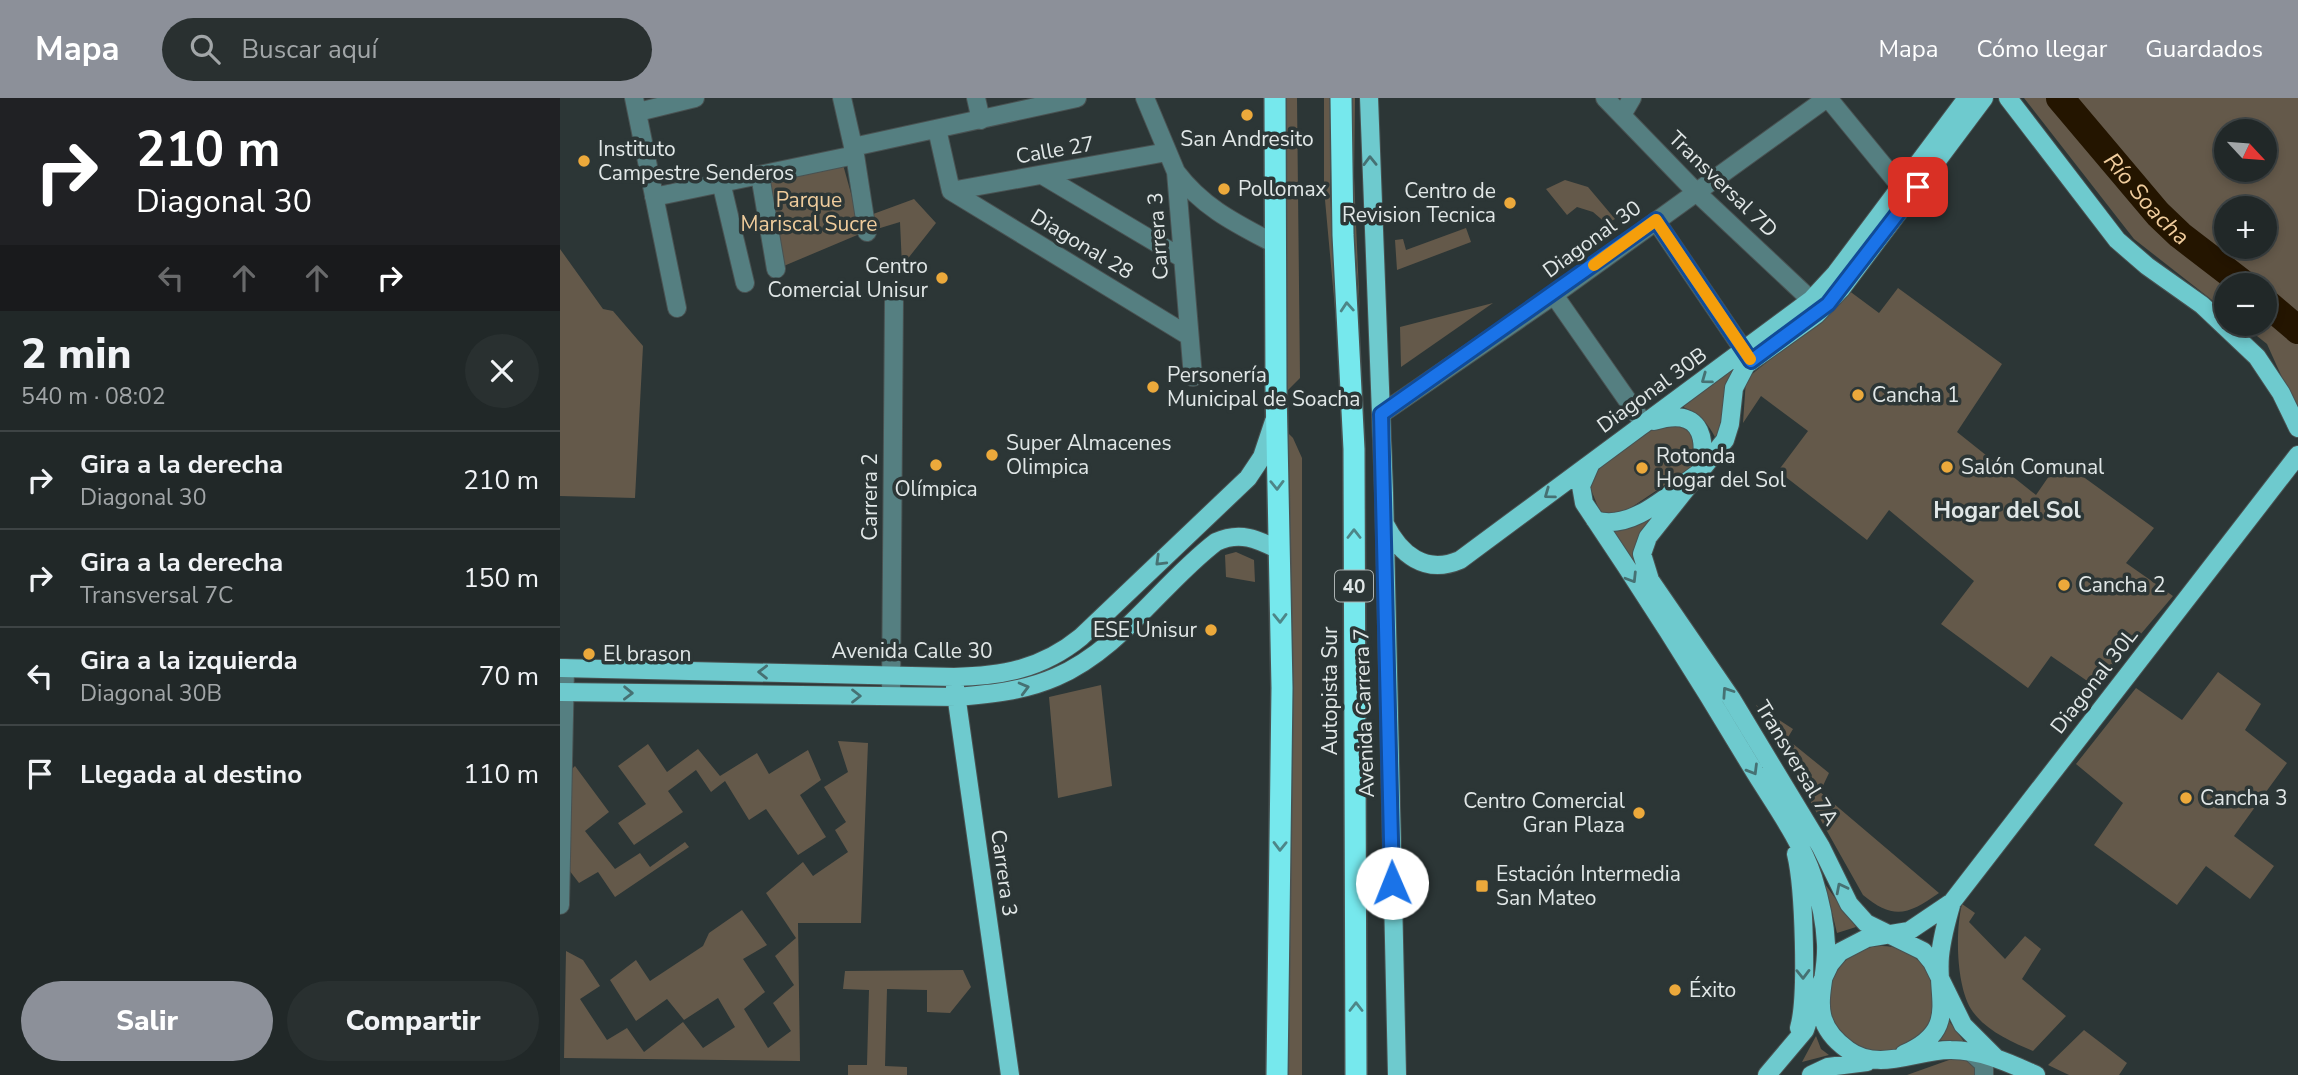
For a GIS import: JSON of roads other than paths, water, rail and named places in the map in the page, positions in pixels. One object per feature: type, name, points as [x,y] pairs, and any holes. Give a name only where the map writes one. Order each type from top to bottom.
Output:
[{"type":"highway","points":[[1275,98],[1276,415],[1282,688],[1277,1075]]},
{"type":"highway","name":"Autopista Sur","points":[[1341,98],[1343,235],[1354,449],[1356,1075]]},
{"type":"main road","name":"Avenida Carrera 7","points":[[1369,98],[1381,414],[1397,1075]]},
{"type":"main road","name":"Diagonal 30B","points":[[1748,356],[1811,300],[1901,187],[1967,98]]},
{"type":"main road","name":"Diagonal 30B","points":[[1384,522],[1394,543],[1409,557],[1430,564],[1450,564],[1644,424],[1816,314],[1841,289],[1984,98]]},
{"type":"main road","points":[[2008,98],[2117,240],[2147,266],[2202,305],[2257,357],[2281,393],[2298,428]]},
{"type":"main road","points":[[1595,520],[1611,523],[1630,519],[1700,472],[1729,432],[1734,388],[1748,356]]},
{"type":"main road","name":"Avenida Calle 30","points":[[563,668],[954,677],[1012,673],[1064,650],[1182,541],[1256,468],[1276,415]]},
{"type":"main road","points":[[1644,424],[1678,416],[1694,424],[1704,444],[1700,472]]},
{"type":"main road","name":"Diagonal 30L","points":[[1952,902],[2298,455]]},
{"type":"main road","name":"Transversal 7A","points":[[1591,463],[1583,478],[1581,495],[1705,689],[1809,866],[1823,913],[1826,961],[1820,985]]},
{"type":"main road","name":"Transversal 7A","points":[[1700,472],[1644,544],[1644,567],[1650,580],[1731,698],[1821,846],[1849,904],[1866,923],[1887,936],[1910,943],[1923,951],[1963,1025],[1995,1057]]},
{"type":"main road","name":"Avenida Calle 30","points":[[562,692],[957,697],[1033,686],[1076,667],[1106,645],[1216,542],[1235,536],[1256,538],[1279,550]]},
{"type":"main road","points":[[1182,541],[1186,553],[1197,558]]},
{"type":"main road","name":"Carrera 3","points":[[954,677],[1010,1075]]},
{"type":"main road","points":[[1757,1075],[1790,1049],[1803,1003],[1801,899],[1791,834]]},
{"type":"main road","points":[[1767,1075],[1811,1019],[1820,985],[1830,964],[1840,952],[1867,938],[1909,931],[1952,902]]},
{"type":"main road","points":[[1820,985],[1823,1019],[1836,1042],[1851,1053],[1887,1060],[1922,1046],[1933,1033],[1944,1001],[1940,957],[1952,902]]},
{"type":"main road","points":[[1811,1075],[1828,1067],[1948,1050],[1995,1057],[2029,1074]]},
{"type":"street","points":[[677,308],[636,105],[695,98]]},
{"type":"street","points":[[842,98],[867,232]]},
{"type":"street","points":[[976,98],[981,120]]},
{"type":"street","points":[[654,197],[760,175],[937,129],[1077,98]]},
{"type":"street","name":"Carrera 3","points":[[1145,98],[1176,172],[1181,258],[1193,377]]},
{"type":"street","name":"Transversal 7D","points":[[1605,98],[1696,192],[1811,300]]},
{"type":"street","points":[[1622,116],[1632,98]]},
{"type":"street","points":[[1827,98],[1901,187]]},
{"type":"street","name":"Diagonal 30","points":[[1381,414],[1555,295],[1827,98]]},
{"type":"street","points":[[937,129],[951,191]]},
{"type":"street","name":"Calle 27","points":[[951,191],[1167,152]]},
{"type":"street","points":[[1176,172],[1192,193],[1213,211],[1275,244]]},
{"type":"street","points":[[760,175],[776,269]]},
{"type":"street","points":[[1042,175],[1181,258]]},
{"type":"street","points":[[721,182],[746,283]]},
{"type":"street","name":"Diagonal 28","points":[[951,191],[1189,336]]},
{"type":"street","points":[[1656,220],[1748,356]]},
{"type":"street","points":[[1555,295],[1644,424]]},
{"type":"street","name":"Carrera 2","points":[[891,696],[894,297]]},
{"type":"street","points":[[560,905],[563,668]]},
{"type":"street","points":[[1971,1052],[1983,1065],[1984,1075]]},
{"type":"waterway","name":"Río Soacha","points":[[2060,98],[2158,214],[2180,235],[2229,273]]},
{"type":"waterway","name":"Río Soacha","points":[[2277,312],[2298,330]]},
{"type":"place","name":"San Andresito","points":[[1247,115]]},
{"type":"place","name":"Instituto Campestre Senderos","points":[[584,161]]},
{"type":"place","name":"Pollomax","points":[[1224,189]]},
{"type":"place","name":"Centro de Revision Tecnica","points":[[1510,203]]},
{"type":"place","name":"Centro Comercial Unisur","points":[[942,278]]},
{"type":"place","name":"Personería Municipal de Soacha","points":[[1153,387]]},
{"type":"place","name":"Cancha 1","points":[[1858,395]]},
{"type":"place","name":"Super Almacenes Olimpica","points":[[992,455]]},
{"type":"place","name":"Olímpica","points":[[936,465]]},
{"type":"place","name":"Salón Comunal","points":[[1947,467]]},
{"type":"place","name":"Rotonda Hogar del Sol","points":[[1642,468]]},
{"type":"place","name":"Cancha 2","points":[[2064,585]]},
{"type":"place","name":"ESE Unisur","points":[[1211,630]]},
{"type":"place","name":"El brason","points":[[589,654]]},
{"type":"place","name":"Cancha 3","points":[[2186,798]]},
{"type":"place","name":"Centro Comercial Gran Plaza","points":[[1639,813]]},
{"type":"place","name":"Estación Intermedia San Mateo","points":[[1482,886]]},
{"type":"place","name":"Éxito","points":[[1675,990]]},
{"type":"district","name":"Hogar del Sol","points":[[2007,510]]},
{"type":"park label","name":"Parque Mariscal Sucre","points":[[809,212]]}]
